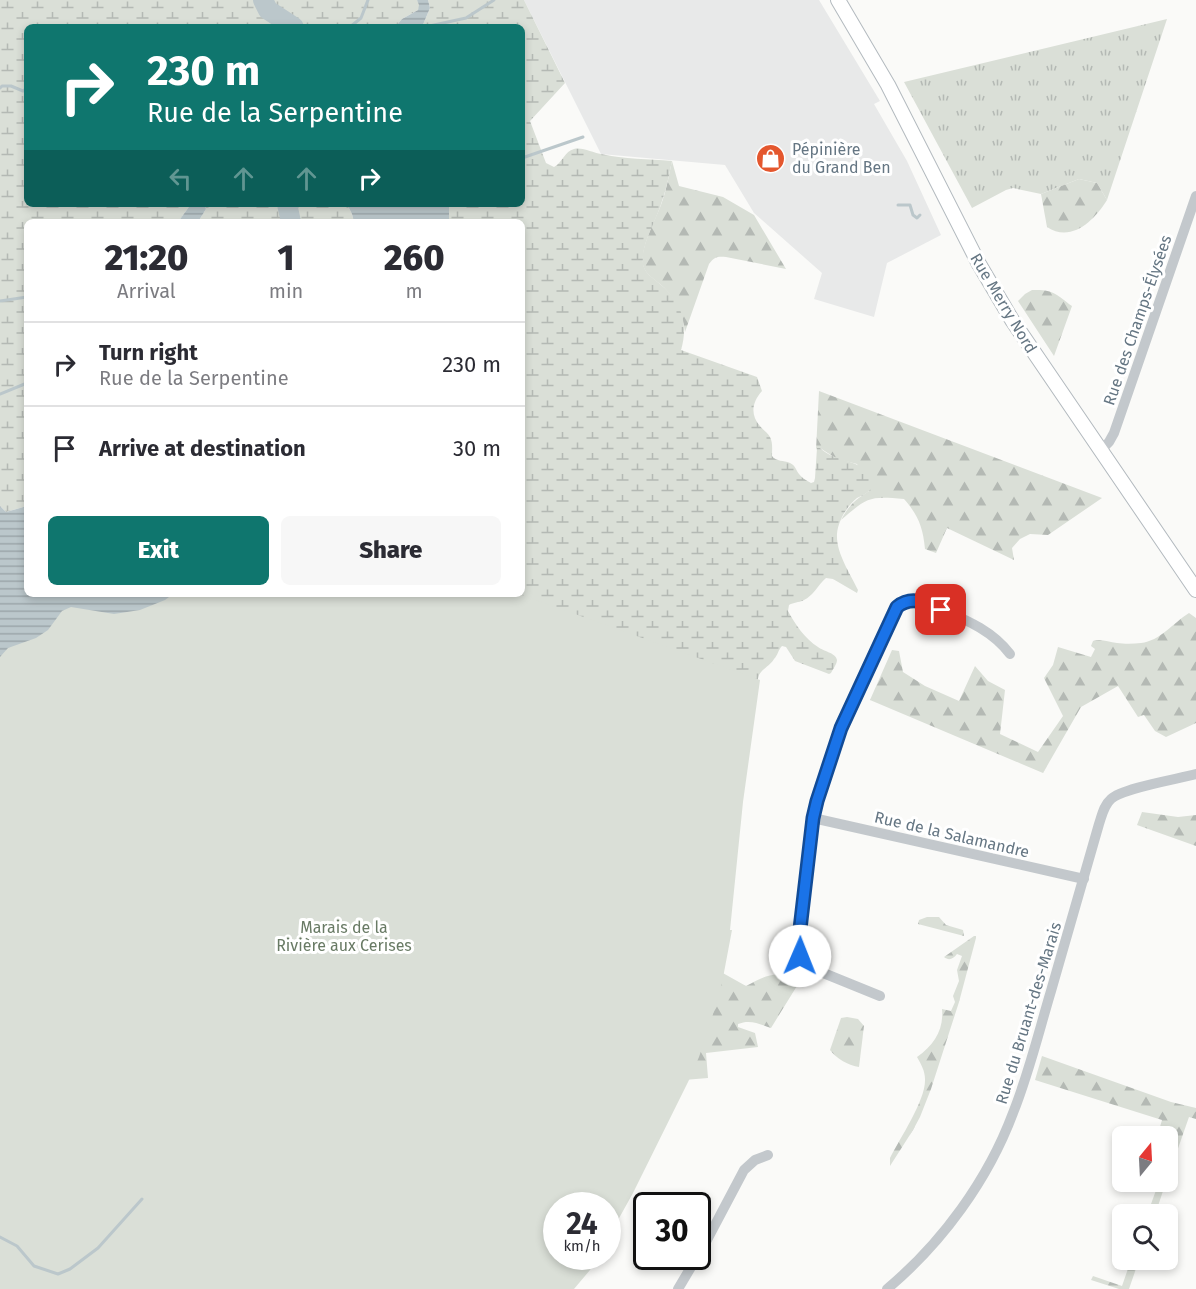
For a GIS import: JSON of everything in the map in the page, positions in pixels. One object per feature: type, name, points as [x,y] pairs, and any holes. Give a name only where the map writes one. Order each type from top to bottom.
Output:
[{"type":"main road","name":"Rue Merry Nord","points":[[838,0],[888,85],[994,292],[1037,360],[1196,590]]},
{"type":"street","name":"Rue des Champs-Élysées","points":[[1100,451],[1114,433],[1196,196]]},
{"type":"street","points":[[880,996],[806,965],[800,956],[798,946],[813,818],[845,720],[892,615],[901,604],[909,600],[918,600],[979,627],[994,636],[1010,654]]},
{"type":"street","name":"Rue du Bruant-des-Marais","points":[[887,1289],[915,1263],[956,1216],[980,1180],[1001,1141],[1026,1077],[1105,807],[1113,796],[1126,791],[1196,774]]},
{"type":"street","name":"Rue de la Salamandre","points":[[813,818],[1084,879]]},
{"type":"street","points":[[711,1231],[744,1170],[755,1160],[768,1155]]},
{"type":"street","points":[[678,1289],[689,1270]]},
{"type":"shaded area","points":[[417,0],[428,0],[430,8],[423,24],[398,24],[418,10]]},
{"type":"shaded area","name":"Pépinière du Grand Ben","points":[[524,0],[819,0],[880,101],[874,104],[907,161],[941,235],[887,263],[874,317],[814,299],[822,273],[754,213],[725,165],[601,154]]},
{"type":"shaded area","points":[[189,207],[205,207],[200,219],[180,219]]},
{"type":"shaded area","points":[[348,207],[449,207],[449,219],[353,219]]},
{"type":"shaded area","points":[[0,506],[6,512],[24,507],[24,597],[169,597],[140,610],[114,614],[71,607],[62,611],[48,630],[36,638],[8,648],[0,657]]},
{"type":"green space","points":[[0,0],[417,0],[420,5],[418,10],[398,24],[24,24],[24,207],[189,207],[180,219],[24,219],[24,507],[6,512],[0,506]]},
{"type":"green space","name":"Marais de la Rivière aux Cerises","points":[[428,0],[524,0],[565,83],[530,121],[546,163],[554,167],[574,149],[619,157],[672,161],[664,196],[644,248],[643,263],[647,272],[678,305],[684,331],[681,350],[757,377],[762,391],[754,404],[754,413],[757,422],[770,437],[772,456],[792,464],[804,479],[811,483],[814,482],[817,448],[820,448],[831,455],[860,466],[867,472],[870,480],[870,489],[853,501],[847,509],[839,524],[837,534],[841,556],[858,590],[857,593],[833,579],[826,578],[807,598],[789,605],[788,611],[805,636],[813,644],[834,656],[836,663],[829,674],[795,661],[786,647],[782,646],[759,675],[612,1192],[543,1192],[543,1258],[0,1289],[0,947],[172,597],[525,597],[525,219],[449,219],[449,207],[525,207],[525,24],[423,24],[430,8]]},
{"type":"green space","points":[[1167,19],[1107,200],[1097,183],[1079,179],[1041,194],[1013,188],[972,208],[904,82]]},
{"type":"green space","points":[[672,161],[679,186],[723,197],[754,215],[786,269],[726,257],[714,258],[709,264],[685,332],[674,300],[647,273],[643,261],[645,244],[664,197]]},
{"type":"green space","points":[[1079,179],[1097,183],[1107,200],[1089,222],[1073,231],[1056,231],[1047,227],[1041,194]]},
{"type":"green space","points":[[205,207],[348,207],[353,219],[200,219]]},
{"type":"green space","points":[[1032,290],[1054,293],[1072,306],[1054,356],[1018,301]]},
{"type":"green space","points":[[819,391],[1102,498],[1048,535],[1030,534],[1020,539],[1012,548],[1014,560],[947,528],[936,553],[925,549],[919,522],[904,499],[876,498],[864,502],[841,520],[853,503],[869,491],[857,464],[837,459],[820,448],[816,450]]},
{"type":"green space","name":"Marais de la Rivière aux Cerises","points":[[0,573],[24,592],[24,597],[525,596],[760,680],[743,802],[730,930],[732,930],[722,983],[699,1057],[621,1215],[621,1192],[543,1192],[543,1270],[590,1270],[574,1289],[0,1289]]},
{"type":"green space","points":[[1189,613],[1196,618],[1196,723],[1166,737],[1155,731],[1144,715],[1138,717],[1118,686],[1081,707],[1043,773],[870,700],[892,650],[899,651],[903,672],[925,686],[959,701],[975,666],[988,681],[1005,690],[1000,734],[1038,752],[1063,716],[1044,678],[1053,665],[1058,647],[1091,657],[1095,649],[1091,646],[1093,641],[1129,644],[1148,642]]},
{"type":"green space","points":[[1142,812],[1178,817],[1196,815],[1196,846],[1137,825]]},
{"type":"green space","points":[[939,917],[946,925],[963,930],[964,936],[918,924],[919,920]]},
{"type":"green space","points":[[974,936],[976,938],[959,1002],[931,1089],[920,1117],[890,1166],[890,1158],[912,1119],[924,1088],[924,1073],[917,1057],[937,1036],[942,1009],[951,1011],[955,1002],[953,996],[959,981],[957,970],[962,956],[957,954],[949,959],[944,957]]},
{"type":"green space","points":[[721,972],[746,986],[778,974],[800,981],[771,1028],[751,1022],[738,1024],[738,1027],[755,1033],[758,1047],[706,1053],[708,1078],[684,1080]]},
{"type":"green space","points":[[841,1018],[858,1019],[864,1026],[859,1067],[843,1061],[830,1050]]},
{"type":"green space","points":[[1042,1056],[1171,1102],[1196,1108],[1196,1119],[1189,1117],[1178,1148],[1178,1126],[1160,1126],[1162,1120],[1035,1080]]},
{"type":"green space","points":[[1155,1192],[1163,1192],[1159,1204],[1151,1204]]},
{"type":"green space","points":[[1128,1270],[1136,1270],[1129,1289],[1119,1289],[1091,1280],[1093,1276],[1122,1286]]},
{"type":"waterway","points":[[263,0],[268,10],[289,24]]},
{"type":"waterway","points":[[354,24],[361,18],[368,0]]},
{"type":"waterway","points":[[439,24],[466,18],[494,0]]},
{"type":"waterway","points":[[0,88],[11,86],[24,90]]},
{"type":"waterway","points":[[525,157],[583,137]]},
{"type":"waterway","points":[[898,205],[910,205],[913,215],[917,218],[920,215]]},
{"type":"waterway","points":[[288,207],[290,219]]},
{"type":"waterway","points":[[0,301],[24,297]]},
{"type":"waterway","points":[[0,394],[24,384]]},
{"type":"waterway","points":[[0,1237],[17,1246],[34,1266],[58,1274],[70,1269],[98,1248],[142,1199]]},
{"type":"place","name":"Pépinière du Grand Ben","points":[[771,158]]},
{"type":"route","points":[[800,956],[798,946],[813,818],[838,735],[897,607],[905,602],[918,600],[941,610]]}]
